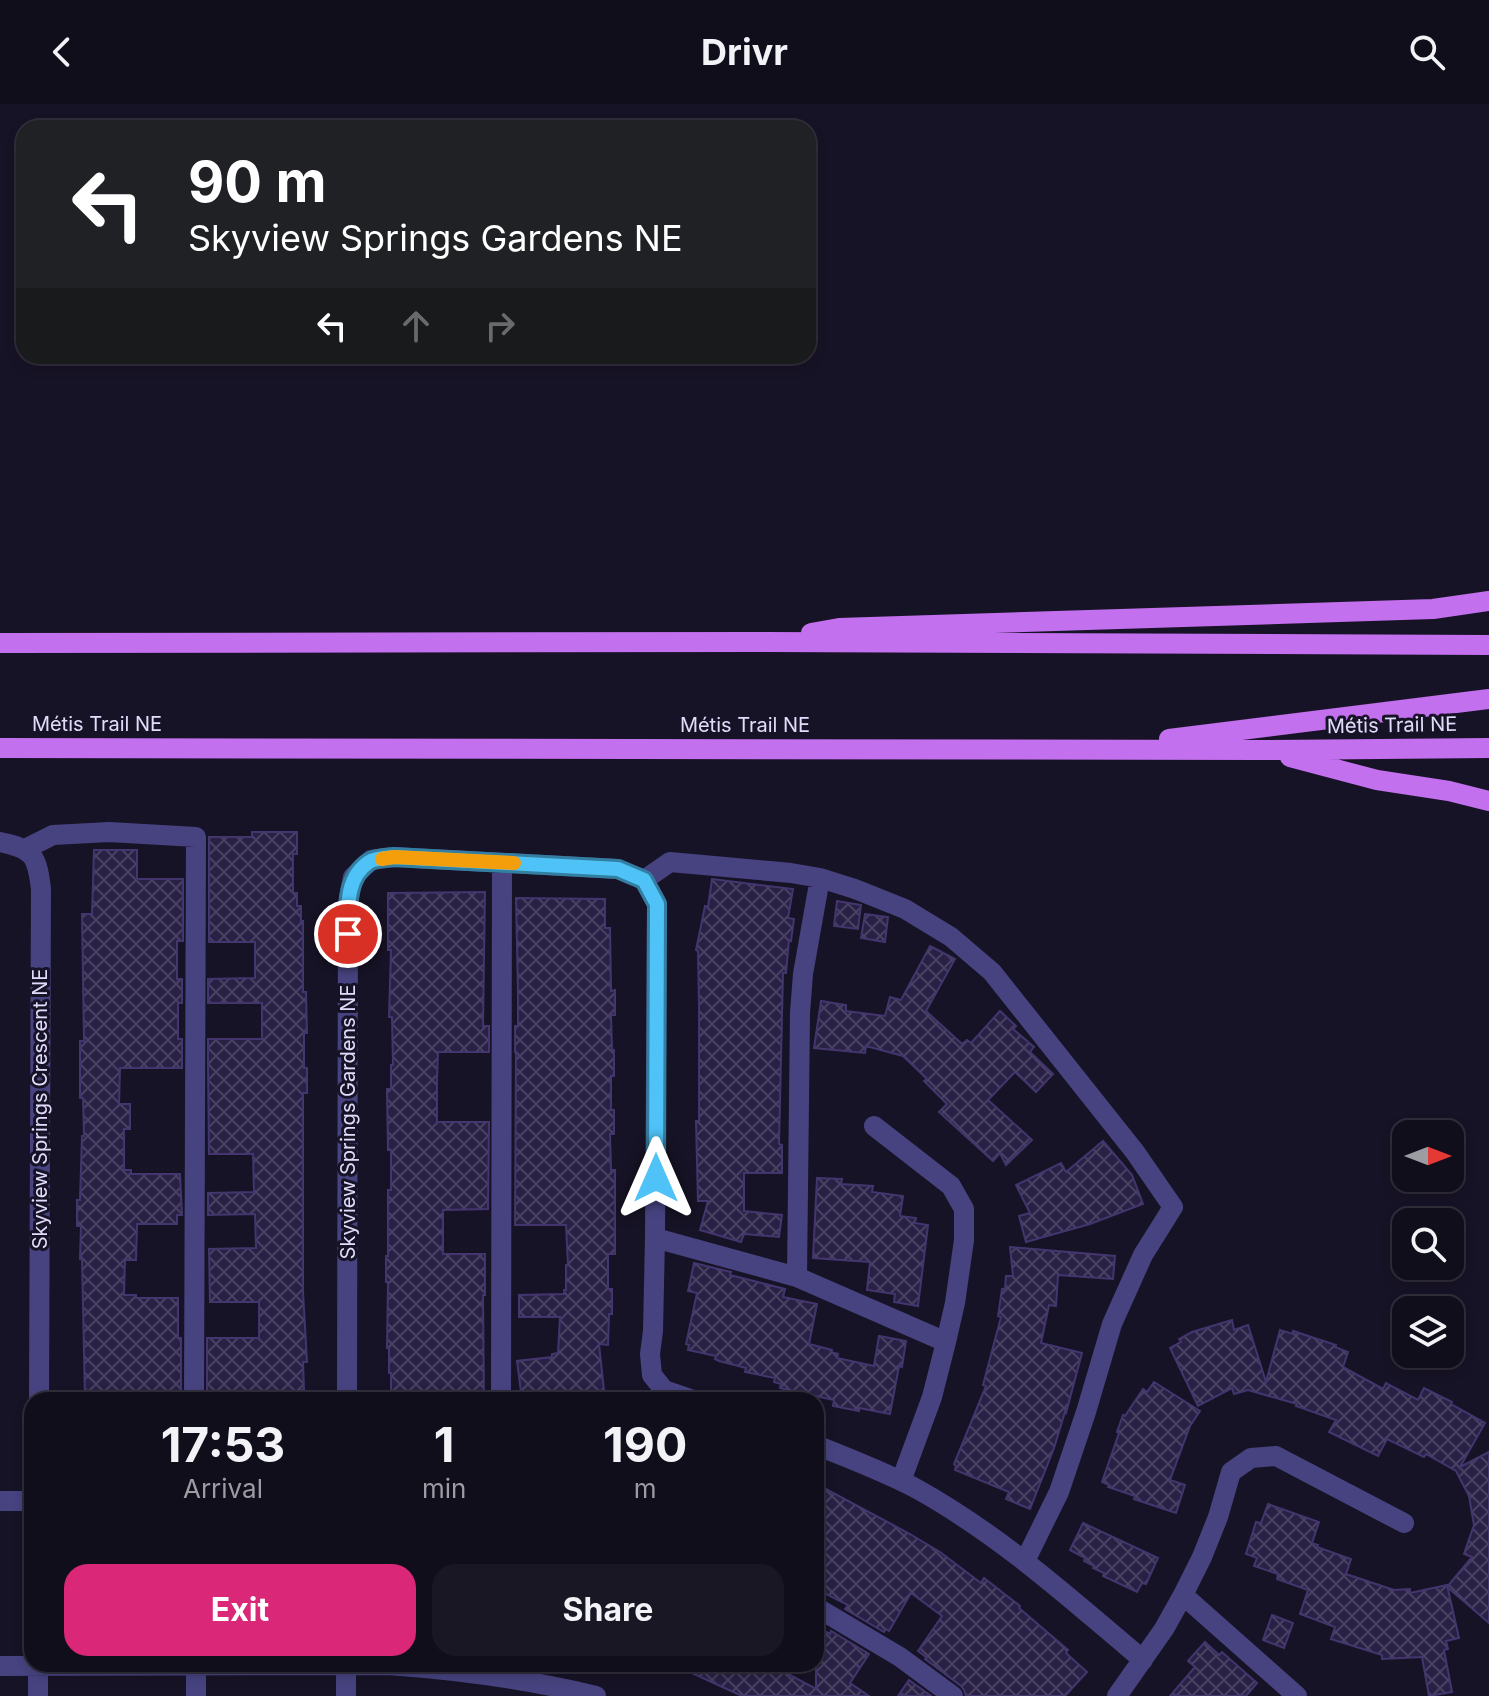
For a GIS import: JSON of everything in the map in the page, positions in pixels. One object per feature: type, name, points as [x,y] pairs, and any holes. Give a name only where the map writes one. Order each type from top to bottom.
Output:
[{"type":"main road","points":[[764,642],[839,628],[1433,609],[1489,601]]},
{"type":"main road","points":[[0,643],[1489,645]]},
{"type":"main road","points":[[1085,750],[1489,699]]},
{"type":"main road","name":"Métis Trail NE","points":[[0,748],[1489,748]]},
{"type":"main road","points":[[1262,750],[1377,780],[1449,791],[1489,801]]},
{"type":"street","points":[[0,842],[25,849],[53,835],[109,832],[196,837],[194,1392]]},
{"type":"street","name":"Skyview Springs Crescent NE","points":[[25,849],[38,863],[41,889],[39,1392]]},
{"type":"street","name":"Skyview Springs Gardens NE","points":[[347,1392],[348,903],[353,877],[371,860],[394,857],[618,869],[644,880]]},
{"type":"street","points":[[670,1392],[664,1390],[652,1375],[650,1354],[655,1238],[657,904],[644,880],[670,862],[820,878],[905,909],[951,937],[992,972],[1135,1152],[1173,1207],[1143,1255],[1112,1324],[1059,1492],[1025,1561]]},
{"type":"street","points":[[501,1392],[502,863]]},
{"type":"street","points":[[797,1277],[800,1013],[803,974],[820,878]]},
{"type":"street","points":[[874,1126],[951,1186],[964,1209],[964,1240],[946,1342],[932,1397],[901,1481]]},
{"type":"street","points":[[655,1238],[797,1277],[946,1342]]},
{"type":"street","points":[[824,1448],[901,1481],[941,1504],[1025,1561],[1143,1660]]},
{"type":"street","points":[[1117,1696],[1183,1595],[1218,1517],[1231,1472],[1251,1458],[1276,1456],[1404,1523]]},
{"type":"street","points":[[0,1501],[24,1501]]},
{"type":"street","points":[[1183,1595],[1297,1696]]},
{"type":"street","points":[[824,1612],[900,1657],[953,1696]]},
{"type":"street","points":[[0,1666],[24,1665]]},
{"type":"street","points":[[38,1672],[38,1696]]},
{"type":"street","points":[[196,1672],[196,1696]]},
{"type":"street","points":[[346,1672],[346,1696]]},
{"type":"street","points":[[456,1672],[500,1686],[553,1685],[596,1696]]},
{"type":"building","points":[[252,832],[297,832],[297,854],[293,854],[293,893],[297,893],[297,906],[301,906],[303,921],[303,992],[306,992],[307,1033],[304,1033],[304,1068],[307,1068],[307,1093],[303,1093],[303,1292],[307,1362],[303,1362],[304,1390],[301,1392],[207,1392],[207,1338],[259,1338],[259,1302],[210,1302],[209,1249],[256,1248],[255,1214],[208,1215],[208,1193],[254,1192],[253,1154],[209,1154],[208,1068],[208,1039],[262,1039],[262,1003],[208,1003],[208,979],[255,978],[255,942],[209,942],[209,837],[252,837]]},
{"type":"building","points":[[94,850],[137,850],[137,879],[183,879],[183,941],[177,941],[177,979],[182,979],[178,1039],[182,1039],[182,1068],[120,1068],[119,1104],[130,1104],[130,1129],[124,1129],[124,1170],[131,1170],[131,1174],[180,1174],[182,1215],[177,1215],[177,1224],[137,1224],[136,1260],[125,1260],[124,1295],[178,1298],[181,1392],[85,1392],[81,1226],[77,1226],[77,1200],[80,1200],[84,1136],[83,1098],[80,1098],[80,1041],[84,1041],[82,914],[92,914]]},
{"type":"building","points":[[712,879],[793,889],[788,918],[794,919],[786,973],[783,973],[779,1144],[782,1145],[782,1173],[744,1173],[744,1211],[782,1215],[779,1237],[744,1234],[741,1242],[700,1230],[708,1201],[698,1201],[696,1121],[699,1121],[699,1005],[696,950]]},
{"type":"building","points":[[485,892],[483,1026],[489,1026],[489,1052],[438,1052],[437,1080],[437,1122],[489,1122],[488,1209],[443,1210],[443,1254],[485,1254],[484,1392],[391,1392],[386,1282],[388,1190],[391,1190],[387,1089],[391,1089],[393,1065],[392,1017],[389,1017],[391,950],[388,950],[388,893]]},
{"type":"building","points":[[516,898],[605,899],[605,928],[610,928],[611,991],[615,990],[615,1015],[611,1015],[614,1134],[610,1134],[611,1170],[615,1170],[615,1254],[608,1254],[612,1314],[609,1314],[608,1345],[599,1344],[604,1392],[521,1392],[517,1361],[552,1357],[552,1354],[558,1353],[560,1317],[519,1317],[519,1295],[564,1294],[568,1265],[566,1225],[515,1225],[515,1026],[518,1026]]},
{"type":"building","points":[[837,901],[861,905],[858,929],[834,926]]},
{"type":"building","points":[[865,914],[888,917],[885,942],[861,938]]},
{"type":"building","points":[[930,946],[955,959],[926,1011],[962,1044],[967,1040],[971,1043],[1000,1011],[1016,1026],[1013,1029],[1034,1047],[1030,1052],[1053,1074],[1036,1092],[1015,1072],[988,1100],[1032,1140],[1006,1165],[1000,1153],[993,1161],[939,1112],[947,1104],[903,1056],[866,1046],[865,1053],[814,1048],[821,1001],[846,1005],[846,1011],[885,1016],[890,997],[901,1000]]},
{"type":"building","points":[[1103,1141],[1132,1175],[1143,1204],[1090,1224],[1026,1242],[1019,1216],[1030,1213],[1016,1185],[1061,1163],[1066,1172]]},
{"type":"building","points":[[817,1178],[842,1179],[841,1184],[873,1186],[872,1192],[903,1196],[900,1216],[916,1218],[915,1223],[928,1225],[918,1306],[894,1302],[895,1294],[867,1290],[870,1262],[813,1258]]},
{"type":"building","points":[[1010,1247],[1115,1256],[1113,1279],[1058,1275],[1056,1306],[1049,1305],[1041,1343],[1082,1353],[1066,1413],[1030,1509],[1006,1499],[1009,1492],[955,1470],[954,1464],[986,1386],[983,1385],[1001,1317],[998,1316],[1002,1289],[1005,1289],[1006,1276],[1013,1276]]},
{"type":"building","points":[[694,1263],[785,1289],[783,1297],[817,1304],[809,1344],[832,1350],[838,1354],[837,1358],[874,1366],[879,1336],[906,1341],[890,1414],[833,1406],[834,1400],[824,1398],[824,1392],[780,1388],[781,1384],[774,1382],[775,1378],[745,1372],[746,1368],[719,1361],[715,1359],[716,1356],[688,1350],[689,1345],[686,1344],[697,1293],[688,1291]]},
{"type":"building","points":[[1232,1320],[1234,1330],[1248,1325],[1266,1382],[1280,1330],[1293,1334],[1293,1331],[1348,1352],[1343,1367],[1383,1389],[1386,1383],[1418,1400],[1424,1388],[1485,1423],[1460,1467],[1489,1452],[1489,1623],[1447,1587],[1472,1557],[1464,1554],[1474,1525],[1469,1496],[1456,1471],[1426,1454],[1424,1457],[1387,1439],[1378,1456],[1329,1432],[1336,1420],[1297,1404],[1248,1390],[1234,1394],[1232,1388],[1198,1406],[1170,1348],[1192,1332]]},
{"type":"building","points":[[1154,1382],[1200,1411],[1190,1426],[1170,1480],[1185,1485],[1176,1513],[1134,1499],[1135,1496],[1102,1482],[1123,1415],[1143,1389],[1147,1392]]},
{"type":"building","points":[[824,1488],[940,1552],[981,1583],[984,1578],[1020,1606],[1087,1672],[1065,1696],[966,1696],[961,1686],[918,1651],[942,1616],[911,1593],[889,1631],[886,1629],[884,1632],[845,1609],[848,1605],[824,1593]]},
{"type":"building","points":[[1268,1504],[1319,1522],[1312,1543],[1351,1559],[1346,1574],[1394,1590],[1410,1589],[1410,1593],[1447,1585],[1459,1638],[1446,1641],[1448,1649],[1444,1650],[1452,1692],[1429,1696],[1422,1657],[1382,1659],[1382,1655],[1331,1639],[1335,1627],[1300,1614],[1308,1590],[1277,1579],[1278,1574],[1254,1566],[1257,1558],[1246,1554],[1256,1522],[1261,1523]]},
{"type":"building","points":[[1083,1523],[1158,1558],[1146,1584],[1142,1583],[1137,1592],[1103,1576],[1104,1573],[1084,1561],[1085,1558],[1070,1550]]},
{"type":"building","points":[[1272,1615],[1293,1623],[1284,1648],[1263,1640]]},
{"type":"building","points":[[824,1631],[830,1634],[831,1631],[869,1654],[850,1683],[869,1696],[742,1696],[690,1672],[785,1672],[816,1689],[816,1672],[824,1672]]},
{"type":"building","points":[[1205,1642],[1219,1655],[1222,1652],[1257,1683],[1246,1696],[1170,1696],[1195,1667],[1188,1661]]},
{"type":"building","points":[[909,1680],[931,1696],[898,1696]]},
{"type":"slow traffic","points":[[382,859],[514,863]]},
{"type":"route","points":[[348,934],[348,903],[353,877],[371,860],[394,857],[618,869],[644,880],[657,904],[656,1178]]}]
